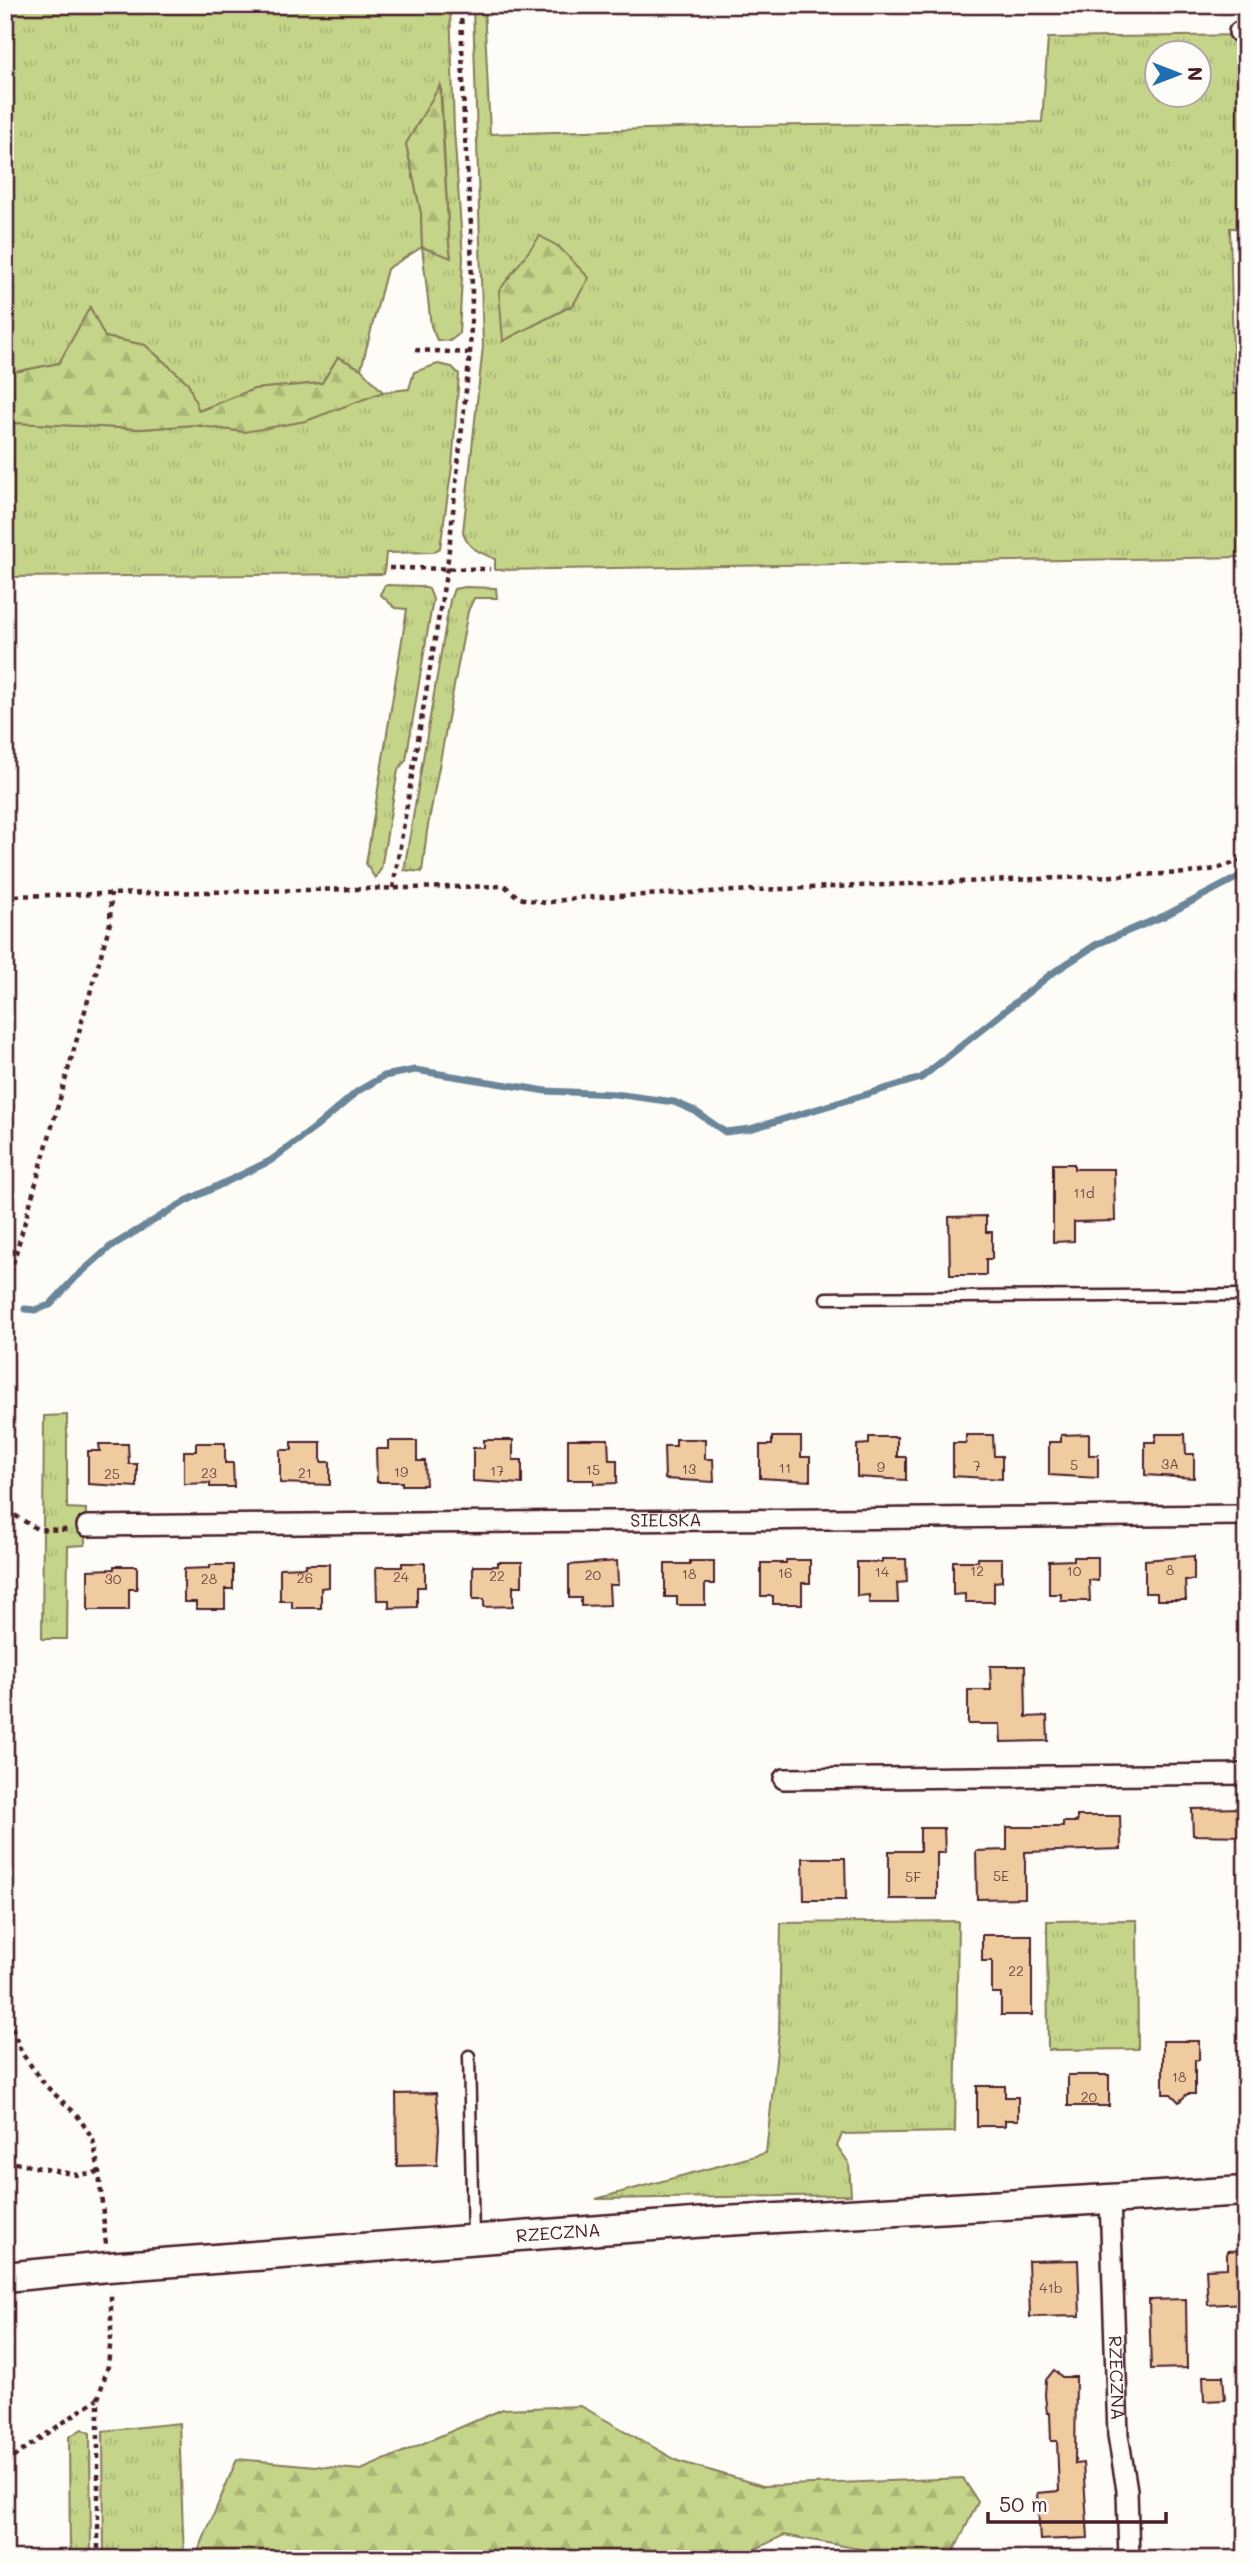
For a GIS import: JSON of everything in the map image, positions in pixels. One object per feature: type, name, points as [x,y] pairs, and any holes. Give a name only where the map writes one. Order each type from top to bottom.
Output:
[{"type":"street","name":"SIELSKA","points":[[87,1526],[1246,1515]]},
{"type":"street","points":[[784,1779],[1246,1774]]},
{"type":"street","name":"RZECZNA","points":[[5,2277],[707,2221],[1246,2191]]},
{"type":"street","name":"RZECZNA","points":[[1110,2198],[1118,2435],[1127,2490],[1129,2559]]},
{"type":"lane","points":[[826,1298],[1246,1294]]},
{"type":"lane","points":[[468,2056],[473,2239]]},
{"type":"path","points":[[393,888],[447,568],[470,353],[471,225],[464,123],[461,5]]},
{"type":"path","points":[[415,350],[470,353]]},
{"type":"path","points":[[389,568],[490,569]]},
{"type":"path","points":[[5,896],[505,886],[519,898],[545,903],[575,898],[1189,873],[1216,869],[1246,859]]},
{"type":"path","points":[[5,1343],[10,1274],[110,922],[111,894]]},
{"type":"path","points":[[5,1515],[16,1516],[37,1529],[68,1530],[87,1526]]},
{"type":"path","points":[[5,1828],[6,1983],[12,2027],[21,2052],[46,2086],[77,2115],[93,2139],[100,2172],[106,2240]]},
{"type":"path","points":[[5,2161],[77,2175],[100,2172]]},
{"type":"path","points":[[98,2559],[98,2399],[108,2366],[111,2301]]},
{"type":"path","points":[[5,2463],[98,2399]]},
{"type":"green space","points":[[5,5],[450,5],[454,130],[463,258],[459,334],[450,341],[437,340],[431,326],[422,247],[387,269],[361,369],[338,357],[322,383],[254,389],[198,411],[188,383],[145,345],[105,337],[59,363],[5,374]],"holes":[[[441,87],[451,257],[422,247],[421,213],[406,144]]]},
{"type":"green space","points":[[473,5],[484,5],[490,134],[739,126],[1042,122],[1048,38],[1246,35],[1246,228],[1230,228],[1234,394],[1246,394],[1246,557],[495,570],[495,559],[471,546],[463,532],[483,346]],"holes":[[[559,247],[573,305],[503,341]]]},
{"type":"green space","points":[[440,85],[451,258],[422,247],[421,213],[406,144]]},
{"type":"green space","points":[[540,236],[559,247],[589,278],[573,305],[503,341],[499,291]]},
{"type":"green space","points":[[90,307],[105,337],[145,345],[188,383],[199,411],[254,389],[322,383],[338,357],[361,369],[383,392],[306,421],[244,432],[194,425],[142,429],[16,423],[5,425],[5,374],[59,363]]},
{"type":"green space","points":[[438,364],[452,367],[459,374],[452,467],[440,548],[433,552],[386,553],[384,574],[5,577],[5,425],[16,423],[142,429],[194,425],[244,432],[383,392],[409,389],[414,372]]},
{"type":"green space","points":[[385,585],[420,586],[429,589],[433,599],[406,760],[398,770],[381,869],[375,878],[366,864],[407,609],[395,608],[380,594]]},
{"type":"green space","points":[[496,588],[497,598],[474,598],[468,611],[427,831],[422,872],[404,870],[450,600],[454,589]]},
{"type":"green space","points":[[67,1415],[67,1508],[86,1509],[85,1545],[68,1546],[67,1639],[42,1639],[44,1416]]},
{"type":"green space","points":[[1137,1920],[1138,2049],[1048,2050],[1047,1921]]},
{"type":"green space","points":[[958,1921],[955,2132],[842,2134],[837,2146],[849,2163],[851,2195],[596,2199],[766,2153],[779,2032],[781,1923]]},
{"type":"green space","points":[[581,2406],[678,2461],[763,2486],[963,2478],[978,2502],[950,2559],[871,2551],[784,2535],[736,2559],[195,2559],[237,2459],[361,2470],[503,2409]]},
{"type":"green space","points":[[179,2423],[184,2559],[104,2559],[103,2431]]},
{"type":"green space","points":[[82,2429],[90,2433],[91,2559],[70,2559],[69,2437]]},
{"type":"building","points":[[1053,1164],[1074,1164],[1074,1169],[1114,1169],[1115,1221],[1074,1222],[1074,1241],[1053,1242]]},
{"type":"building","points":[[986,1216],[986,1232],[992,1232],[992,1259],[986,1259],[986,1275],[950,1275],[949,1217]]},
{"type":"building","points":[[1089,1434],[1089,1455],[1098,1455],[1098,1478],[1049,1475],[1049,1442],[1061,1442],[1061,1435]]},
{"type":"building","points":[[1156,1434],[1185,1434],[1186,1454],[1194,1454],[1194,1478],[1145,1475],[1145,1442],[1156,1442]]},
{"type":"building","points":[[966,1435],[993,1435],[994,1456],[1002,1456],[1002,1479],[953,1476],[953,1443],[966,1443]]},
{"type":"building","points":[[772,1437],[801,1437],[801,1457],[810,1457],[810,1481],[760,1478],[760,1445],[772,1445]]},
{"type":"building","points":[[869,1437],[897,1437],[897,1457],[906,1457],[906,1480],[857,1477],[857,1445],[869,1444]]},
{"type":"building","points":[[568,1439],[608,1439],[609,1460],[617,1460],[617,1483],[594,1484],[594,1480],[568,1480]]},
{"type":"building","points":[[676,1439],[705,1439],[705,1459],[713,1459],[714,1482],[665,1479],[664,1446],[676,1446]]},
{"type":"building","points":[[484,1440],[513,1440],[513,1460],[522,1460],[522,1484],[473,1481],[473,1448],[484,1448]]},
{"type":"building","points":[[388,1441],[417,1441],[417,1461],[425,1461],[426,1485],[377,1482],[376,1449],[388,1449]]},
{"type":"building","points":[[292,1442],[321,1442],[321,1462],[330,1462],[330,1485],[280,1483],[280,1450],[292,1450]]},
{"type":"building","points":[[196,1443],[225,1443],[225,1463],[233,1463],[234,1487],[210,1487],[210,1483],[184,1484],[184,1451],[196,1451]]},
{"type":"building","points":[[99,1444],[128,1444],[129,1464],[137,1464],[137,1487],[88,1484],[88,1451],[100,1451]]},
{"type":"building","points":[[1194,1556],[1194,1580],[1185,1580],[1186,1600],[1157,1600],[1157,1593],[1145,1593],[1145,1560]]},
{"type":"building","points":[[1074,1557],[1098,1557],[1098,1581],[1089,1580],[1090,1601],[1061,1601],[1061,1594],[1049,1594],[1049,1561],[1074,1560]]},
{"type":"building","points":[[978,1558],[1002,1558],[1002,1581],[994,1582],[994,1602],[965,1602],[965,1594],[953,1595],[953,1561],[978,1561]]},
{"type":"building","points":[[882,1559],[906,1559],[907,1582],[897,1583],[898,1603],[869,1603],[869,1595],[857,1596],[857,1562],[882,1562]]},
{"type":"building","points":[[786,1560],[810,1560],[810,1583],[802,1583],[802,1604],[773,1604],[773,1596],[761,1596],[761,1563],[786,1563]]},
{"type":"building","points":[[617,1561],[618,1585],[609,1585],[610,1605],[581,1606],[581,1598],[569,1598],[569,1565]]},
{"type":"building","points":[[690,1561],[714,1561],[714,1584],[705,1584],[705,1605],[677,1605],[677,1597],[665,1597],[665,1564],[690,1564]]},
{"type":"building","points":[[498,1562],[522,1562],[522,1586],[513,1586],[513,1606],[484,1607],[484,1599],[473,1599],[473,1566],[498,1566]]},
{"type":"building","points":[[402,1563],[425,1563],[425,1587],[417,1587],[417,1607],[389,1608],[389,1600],[377,1600],[376,1567],[402,1567]]},
{"type":"building","points":[[306,1564],[329,1564],[329,1587],[321,1588],[321,1608],[292,1608],[292,1601],[280,1601],[280,1568],[306,1567]]},
{"type":"building","points":[[210,1565],[233,1565],[233,1589],[225,1589],[225,1609],[196,1609],[196,1602],[184,1602],[184,1569],[210,1568]]},
{"type":"building","points":[[114,1566],[137,1566],[137,1589],[129,1589],[129,1610],[88,1610],[88,1570],[114,1569]]},
{"type":"building","points":[[990,1666],[1025,1666],[1026,1717],[1047,1716],[1048,1741],[1001,1742],[1000,1724],[968,1724],[968,1690],[991,1690]]},
{"type":"building","points":[[1246,1808],[1246,1836],[1193,1835],[1192,1809]]},
{"type":"building","points":[[1077,1816],[1120,1816],[1121,1849],[1025,1852],[1025,1898],[977,1899],[976,1851],[1007,1850],[1007,1827],[1063,1827],[1063,1822],[1077,1822]]},
{"type":"building","points":[[920,1828],[944,1828],[945,1853],[937,1853],[937,1899],[889,1899],[889,1851],[920,1851]]},
{"type":"building","points":[[803,1858],[845,1858],[846,1900],[804,1900]]},
{"type":"building","points":[[982,1935],[1032,1935],[1032,2015],[1001,2015],[1001,1993],[992,1993],[992,1961],[982,1961]]},
{"type":"building","points":[[1163,2041],[1199,2041],[1199,2060],[1195,2060],[1195,2094],[1187,2094],[1179,2102],[1171,2094],[1163,2094]]},
{"type":"building","points":[[1068,2075],[1109,2075],[1109,2106],[1068,2106]]},
{"type":"building","points":[[977,2086],[1005,2086],[1005,2097],[1018,2097],[1018,2120],[1005,2120],[1005,2126],[977,2126]]},
{"type":"building","points":[[436,2093],[439,2129],[437,2165],[397,2166],[396,2094]]},
{"type":"building","points":[[1246,2250],[1246,2303],[1208,2305],[1206,2269],[1227,2268],[1227,2251]]},
{"type":"building","points":[[1078,2260],[1080,2316],[1030,2317],[1028,2261]]},
{"type":"building","points":[[1186,2299],[1187,2368],[1151,2369],[1149,2300]]},
{"type":"building","points":[[1054,2370],[1062,2377],[1076,2377],[1075,2464],[1083,2463],[1088,2538],[1040,2540],[1037,2493],[1059,2491],[1057,2441],[1051,2441],[1050,2413],[1047,2413],[1045,2395],[1046,2380]]},
{"type":"building","points":[[1203,2376],[1223,2376],[1225,2400],[1204,2401]]},
{"type":"waterway","points":[[25,1309],[35,1310],[50,1305],[110,1247],[186,1201],[270,1161],[358,1091],[384,1076],[415,1070],[546,1091],[615,1094],[674,1102],[695,1111],[725,1132],[750,1129],[921,1078],[1051,974],[1097,944],[1164,916],[1246,873]]}]
